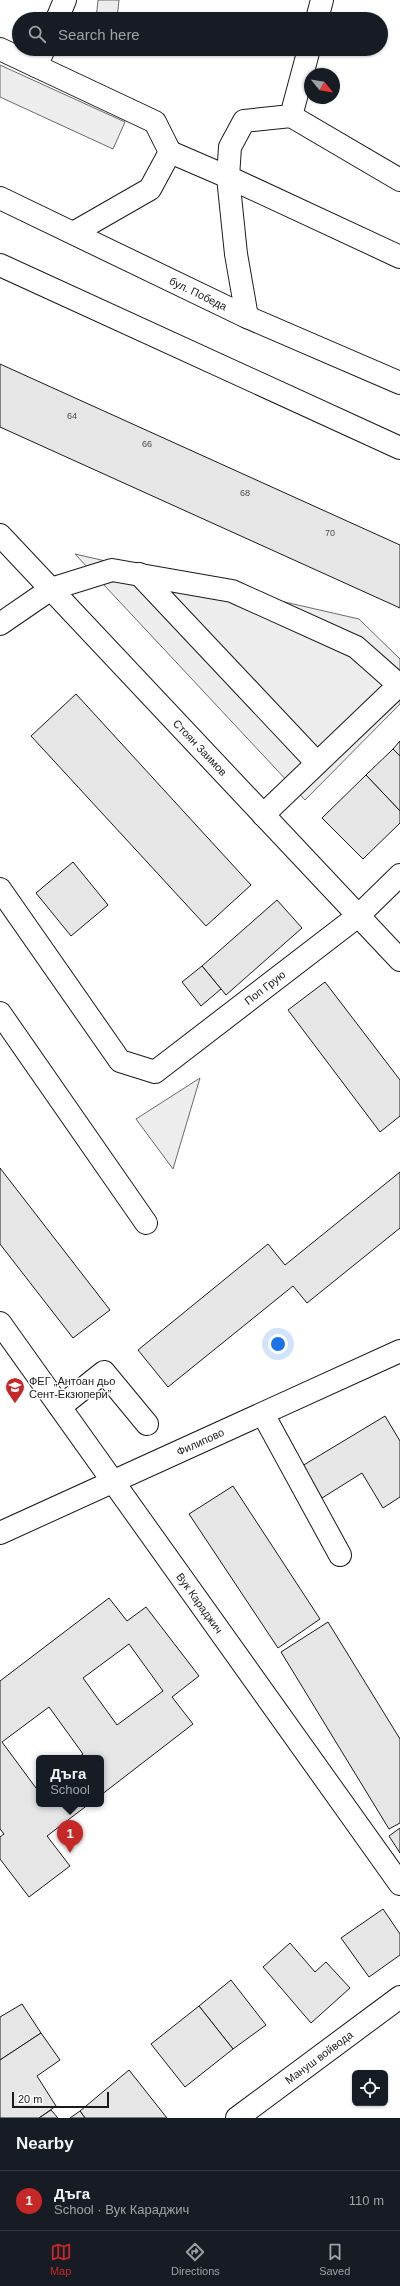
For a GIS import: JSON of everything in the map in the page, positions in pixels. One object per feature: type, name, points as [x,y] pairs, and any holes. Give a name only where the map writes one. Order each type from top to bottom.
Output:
[{"type":"street","points":[[60,12],[65,0]]},
{"type":"street","points":[[319,12],[322,0]]},
{"type":"street","points":[[0,50],[12,52]]},
{"type":"street","points":[[30,56],[40,58],[155,122],[170,152],[228,177],[400,257]]},
{"type":"street","points":[[290,116],[307,56]]},
{"type":"street","points":[[247,317],[236,254],[228,177],[230,147],[244,121],[290,116],[400,180]]},
{"type":"street","points":[[75,232],[150,189],[170,152]]},
{"type":"street","name":"бул. Победа","points":[[0,198],[75,232],[247,317],[400,384]]},
{"type":"street","points":[[0,265],[400,448]]},
{"type":"street","name":"Стоян Заимов","points":[[0,536],[400,960]]},
{"type":"street","points":[[0,624],[51,589],[112,570],[232,591],[356,647],[399,685],[263,815]]},
{"type":"street","points":[[139,574],[318,763]]},
{"type":"street","name":"Поп Грую","points":[[0,889],[120,1061],[155,1072],[358,916],[400,875]]},
{"type":"street","points":[[0,1013],[146,1223]]},
{"type":"street","name":"Вук Караджич","points":[[0,1323],[400,1884]]},
{"type":"street","name":"Филипово","points":[[0,1533],[400,1351]]},
{"type":"street","points":[[60,1408],[104,1372],[147,1424]]},
{"type":"street","points":[[263,1414],[340,1555]]},
{"type":"street","name":"Мануш войвода","points":[[237,2118],[400,1997]]},
{"type":"shaded area","points":[[98,0],[119,0],[118,12],[97,12]]},
{"type":"shaded area","points":[[0,65],[125,122],[113,149],[0,97]]},
{"type":"shaded area","points":[[75,554],[359,619],[400,659],[400,704],[305,800]]},
{"type":"shaded area","points":[[200,1078],[173,1169],[136,1119]]},
{"type":"building","points":[[0,364],[400,545],[400,608],[0,427]]},
{"type":"building","points":[[76,694],[251,885],[206,926],[31,736]]},
{"type":"building","points":[[400,741],[400,756],[393,749]]},
{"type":"building","points":[[393,749],[400,756],[400,811],[366,775]]},
{"type":"building","points":[[366,775],[400,811],[400,823],[363,859],[322,818]]},
{"type":"building","points":[[73,862],[108,905],[71,936],[36,893]]},
{"type":"building","points":[[277,900],[302,928],[226,995],[202,966]]},
{"type":"building","points":[[202,966],[221,989],[201,1006],[182,982]]},
{"type":"building","points":[[325,982],[400,1080],[400,1116],[380,1132],[288,1010]]},
{"type":"building","points":[[0,1168],[110,1310],[73,1338],[0,1244]]},
{"type":"building","points":[[400,1172],[400,1228],[307,1303],[293,1286],[168,1387],[138,1350],[268,1244],[285,1265]]},
{"type":"building","points":[[385,1416],[400,1441],[400,1497],[383,1508],[362,1473],[322,1498],[302,1466]]},
{"type":"building","points":[[233,1486],[320,1619],[278,1648],[189,1514]]},
{"type":"building","points":[[109,1598],[127,1621],[146,1607],[199,1676],[172,1697],[193,1724],[104,1793],[104,1755],[82,1755],[83,1754],[49,1707],[2,1742],[36,1788],[36,1807],[85,1807],[47,1836],[70,1866],[29,1897],[0,1859],[0,1837],[4,1834],[0,1829],[0,1681]],"holes":[[[129,1644],[163,1691],[117,1725],[83,1678]]]},
{"type":"building","points":[[328,1622],[400,1739],[400,1823],[389,1829],[281,1652]]},
{"type":"building","points":[[400,1828],[400,1853],[389,1836]]},
{"type":"building","points":[[383,1909],[400,1934],[400,1955],[369,1977],[341,1938]]},
{"type":"building","points":[[290,1943],[315,1972],[326,1962],[350,1988],[311,2023],[263,1967]]},
{"type":"building","points":[[231,1980],[266,2025],[233,2049],[199,2006]]},
{"type":"building","points":[[22,2004],[41,2033],[0,2060],[0,2017]]},
{"type":"building","points":[[199,2006],[233,2049],[185,2087],[151,2044]]},
{"type":"building","points":[[41,2033],[60,2060],[37,2076],[56,2106],[39,2118],[0,2118],[0,2060]]},
{"type":"building","points":[[129,2070],[167,2118],[85,2118],[80,2111]]},
{"type":"building","points":[[51,2110],[58,2118],[39,2118]]},
{"type":"building","points":[[80,2111],[85,2118],[70,2118]]},
{"type":"place","name":"ФЕГ „Антоан дьо Сент-Екзюпери”","points":[[15,1404]]},
{"type":"place","name":"Дъга","points":[[70,1853]]}]
